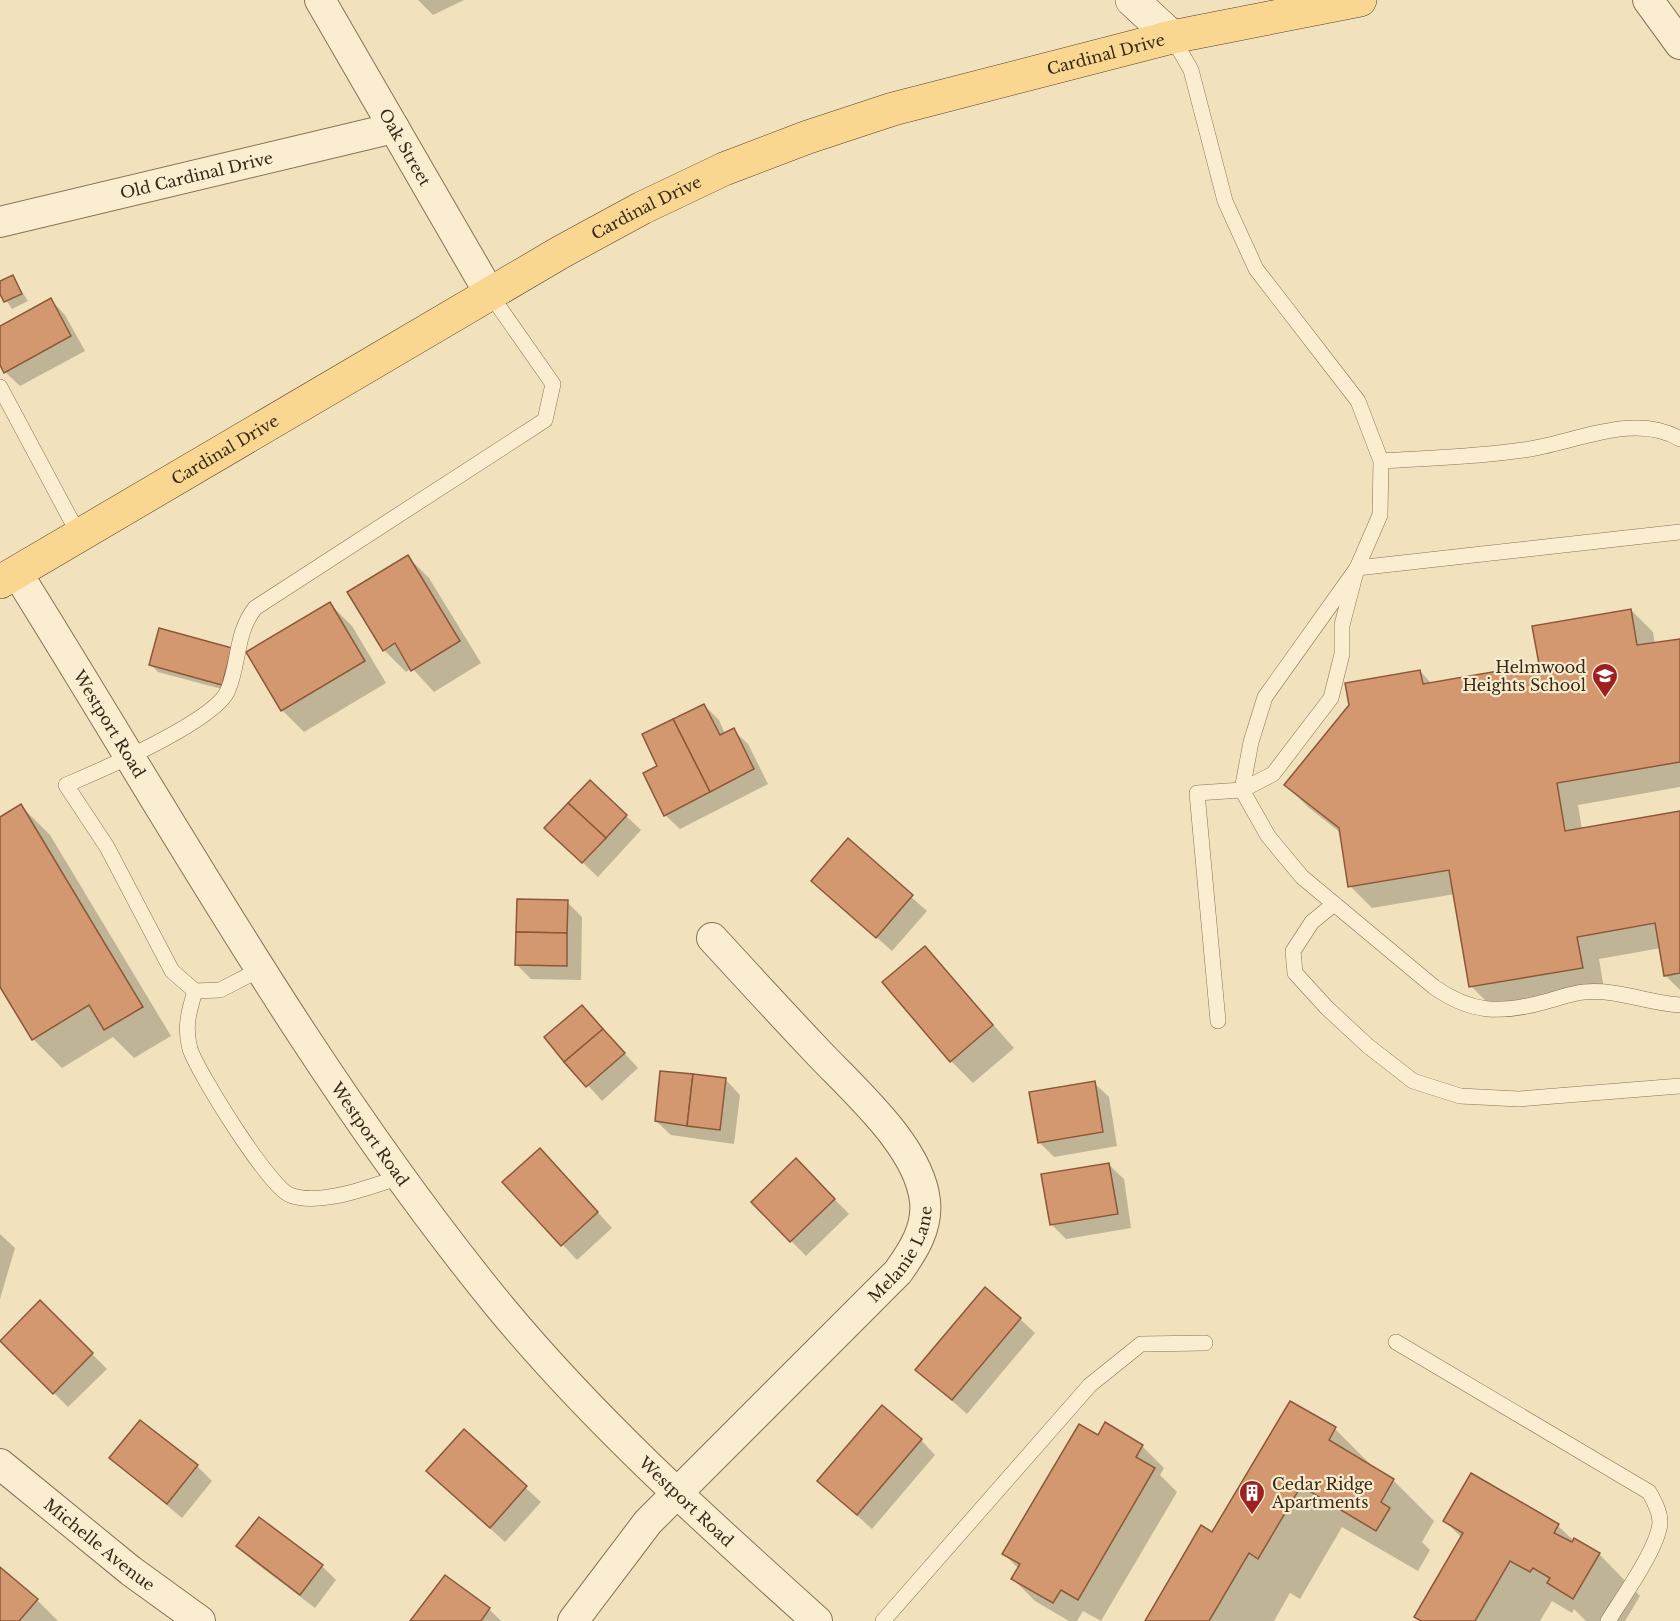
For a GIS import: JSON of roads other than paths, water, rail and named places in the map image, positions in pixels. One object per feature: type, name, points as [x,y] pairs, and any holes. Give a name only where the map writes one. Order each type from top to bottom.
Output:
[{"type":"main road","name":"Cardinal Drive","points":[[8,577],[490,294],[642,208],[724,170],[808,137],[893,109],[1172,37],[1360,0]]},
{"type":"street","name":"Oak Street","points":[[321,0],[490,294]]},
{"type":"street","points":[[1132,0],[1172,37]]},
{"type":"street","points":[[1648,0],[1680,44]]},
{"type":"street","name":"Old Cardinal Drive","points":[[0,222],[394,128]]},
{"type":"street","name":"Westport Road","points":[[8,577],[132,757],[261,969],[361,1122],[503,1310],[556,1370],[675,1493],[817,1621]]},
{"type":"street","name":"Melanie Lane","points":[[675,1493],[898,1272],[914,1250],[923,1227],[925,1202],[920,1177],[889,1128],[712,938]]},
{"type":"street","name":"Michelle Avenue","points":[[0,1464],[131,1571],[200,1621]]},
{"type":"street","points":[[573,1621],[648,1522],[675,1493]]},
{"type":"lane","points":[[1172,37],[1191,70],[1225,201],[1256,269],[1358,401],[1381,461],[1380,514],[1357,568],[1342,625],[1342,654],[1331,698],[1273,774],[1242,790],[1197,793],[1218,1021]]},
{"type":"lane","points":[[261,969],[220,990],[195,991],[172,970],[107,847],[66,785],[132,757],[212,709],[228,692],[244,622],[255,608],[545,420],[553,384],[490,294]]},
{"type":"lane","points":[[0,387],[79,535]]},
{"type":"lane","points":[[1381,461],[1523,450],[1624,429],[1647,429],[1672,434],[1680,439]]},
{"type":"lane","points":[[1680,532],[1357,568],[1265,697],[1251,742],[1242,790],[1268,836],[1302,877],[1455,1002],[1481,1010],[1534,1005],[1583,992],[1619,992],[1662,1004],[1680,1005]]},
{"type":"lane","points":[[1334,904],[1312,922],[1293,951],[1295,973],[1327,1008],[1368,1046],[1413,1081],[1460,1096],[1519,1099],[1680,1086]]},
{"type":"lane","points":[[195,991],[186,1023],[190,1048],[203,1078],[268,1175],[288,1194],[310,1199],[348,1192],[401,1177]]},
{"type":"lane","points":[[1396,1342],[1649,1492],[1657,1507],[1660,1523],[1654,1544],[1608,1621]]},
{"type":"lane","points":[[883,1621],[1090,1385],[1141,1344],[1204,1343]]},
{"type":"place","name":"Helmwood Heights School","points":[[1605,699]]},
{"type":"place","name":"Cedar Ridge Apartments","points":[[1252,1516]]}]
